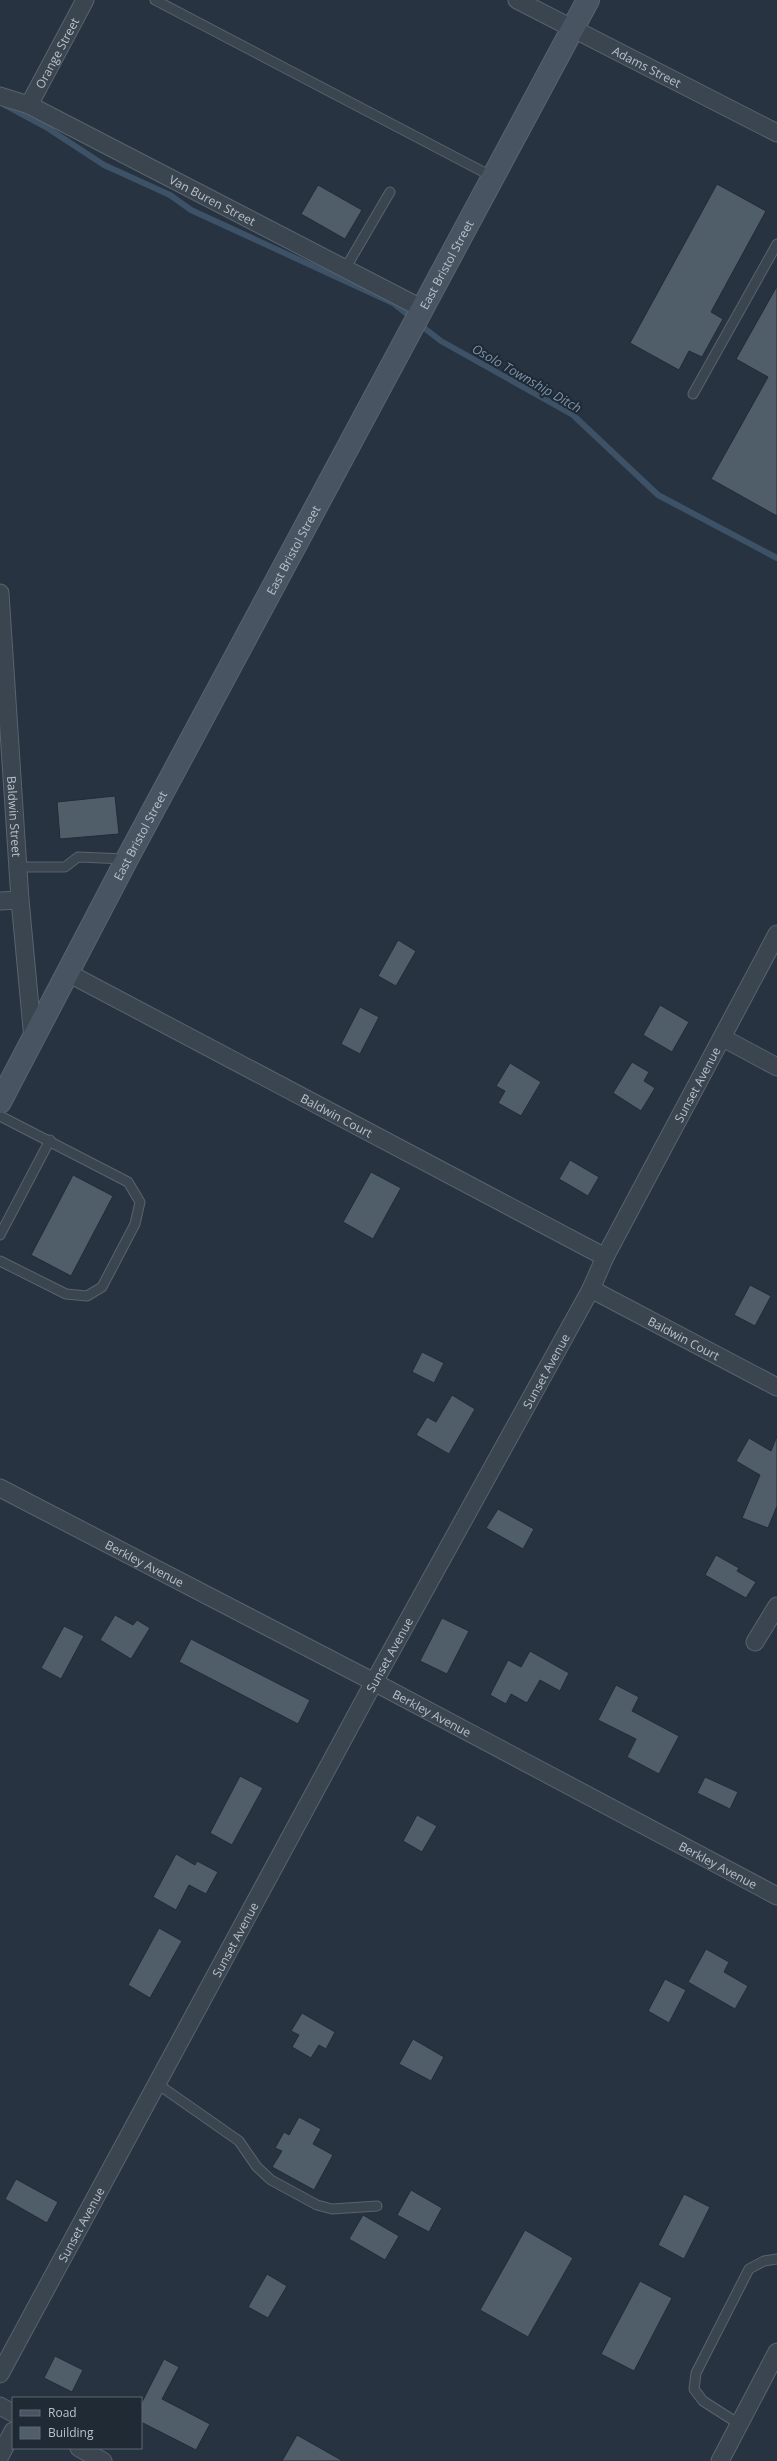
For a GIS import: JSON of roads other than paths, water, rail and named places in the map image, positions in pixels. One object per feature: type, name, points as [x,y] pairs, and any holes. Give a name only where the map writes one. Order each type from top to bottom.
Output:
[{"type":"main road","name":"East Bristol Street","points":[[0,1102],[5,1079],[34,1039],[127,858],[588,0]]},
{"type":"street","name":"Orange Street","points":[[29,105],[85,0]]},
{"type":"street","name":"Adams Street","points":[[518,0],[777,133]]},
{"type":"street","name":"Van Buren Street","points":[[0,96],[29,105],[423,309]]},
{"type":"street","name":"Baldwin Street","points":[[0,593],[1,637],[20,868],[20,900],[34,1039]]},
{"type":"street","points":[[0,901],[20,900]]},
{"type":"street","name":"Sunset Avenue","points":[[0,2374],[374,1682],[591,1289],[605,1257],[723,1038],[777,934]]},
{"type":"street","name":"Baldwin Court","points":[[68,973],[605,1257]]},
{"type":"street","points":[[723,1038],[777,1067]]},
{"type":"street","name":"Baldwin Court","points":[[591,1289],[777,1387]]},
{"type":"street","name":"Berkley Avenue","points":[[0,1488],[374,1682],[777,1896]]},
{"type":"street","points":[[755,1642],[777,1606]]},
{"type":"street","points":[[720,2461],[777,2352]]},
{"type":"street","points":[[0,2406],[12,2412]]},
{"type":"street","points":[[0,2456],[12,2434]]},
{"type":"street","points":[[81,2449],[104,2461]]},
{"type":"lane","points":[[155,0],[493,177]]},
{"type":"lane","points":[[345,269],[390,192]]},
{"type":"lane","points":[[693,394],[777,244]]},
{"type":"lane","points":[[20,868],[65,867],[78,857],[127,858]]},
{"type":"lane","points":[[0,1116],[50,1140],[128,1182],[140,1202],[135,1224],[102,1287],[87,1296],[66,1294],[0,1260]]},
{"type":"lane","points":[[0,1235],[50,1140]]},
{"type":"lane","points":[[156,2083],[239,2141],[257,2167],[271,2180],[317,2204],[332,2209],[377,2206]]},
{"type":"lane","points":[[739,2424],[702,2401],[694,2389],[696,2373],[748,2269],[764,2261],[777,2259]]},
{"type":"waterway","points":[[5,105],[46,127],[104,165],[170,195],[191,210],[393,303],[412,318]]},
{"type":"waterway","name":"Osolo Township Ditch","points":[[419,324],[441,341],[573,415],[658,495],[777,558]]}]
